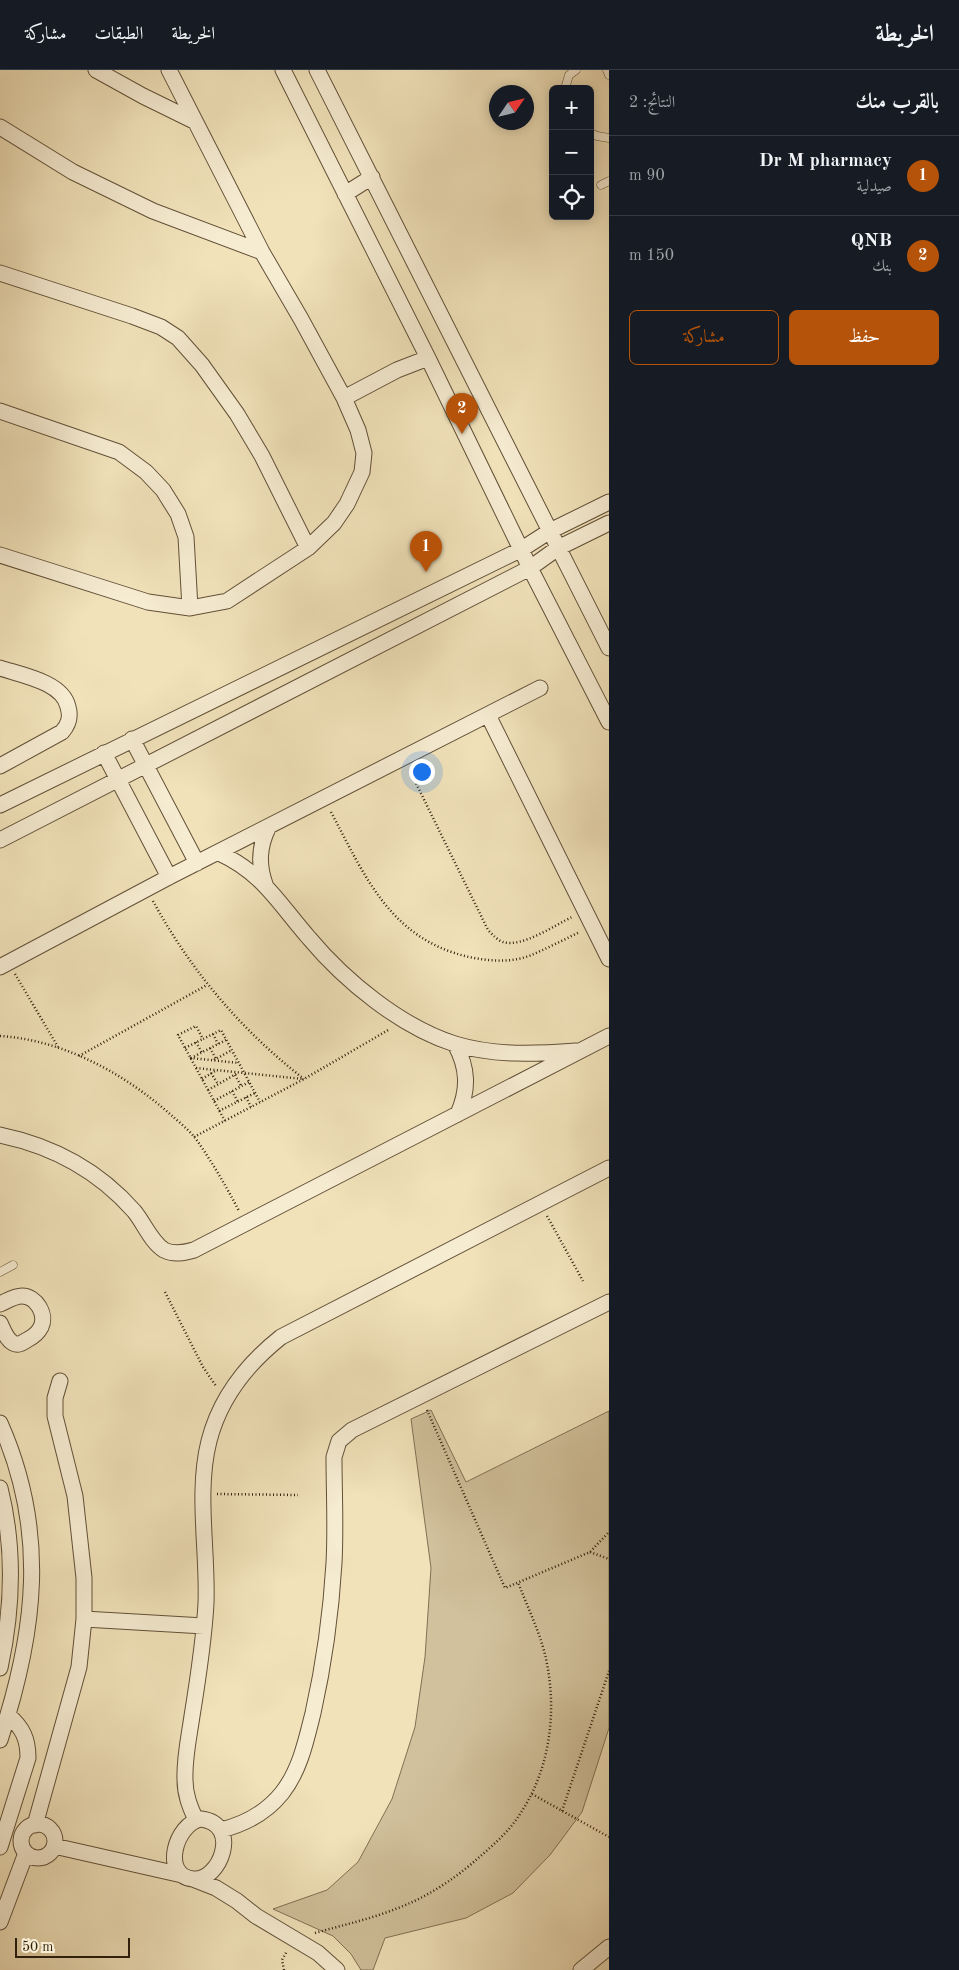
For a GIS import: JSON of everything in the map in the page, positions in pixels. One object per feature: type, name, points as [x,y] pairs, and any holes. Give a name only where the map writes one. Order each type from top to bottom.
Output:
[{"type":"street","points":[[96,70],[143,96],[194,120]]},
{"type":"street","points":[[0,555],[148,602],[190,608],[227,601],[308,548],[334,523],[347,504],[362,472],[364,453],[358,430],[344,398],[262,252],[169,70]]},
{"type":"street","points":[[283,70],[428,358],[530,568],[609,722]]},
{"type":"street","points":[[318,70],[609,648]]},
{"type":"street","points":[[0,127],[73,172],[153,211],[262,252]]},
{"type":"street","points":[[346,194],[372,177]]},
{"type":"street","points":[[0,273],[132,316],[161,327],[178,338],[202,365],[237,414],[262,456],[308,548]]},
{"type":"street","points":[[344,398],[397,370],[428,358]]},
{"type":"street","points":[[0,411],[119,452],[146,472],[158,484],[178,514],[186,537],[190,608]]},
{"type":"street","points":[[0,805],[522,549],[550,531],[609,502]]},
{"type":"street","points":[[0,840],[530,568],[558,548],[609,523]]},
{"type":"street","points":[[0,668],[47,683],[62,694],[67,702],[70,714],[67,726],[62,732],[0,766]]},
{"type":"street","points":[[4,964],[540,688]]},
{"type":"street","points":[[488,715],[609,958]]},
{"type":"street","points":[[132,739],[197,863]]},
{"type":"street","points":[[104,753],[170,877]]},
{"type":"street","points":[[265,884],[260,867],[260,850],[268,828]]},
{"type":"street","points":[[219,853],[239,863],[265,884],[304,933],[334,966],[368,995],[406,1020],[455,1044],[497,1052],[582,1050]]},
{"type":"street","points":[[0,1135],[20,1139],[46,1148],[94,1174],[116,1192],[135,1212],[156,1243],[164,1250],[184,1253],[194,1250],[245,1224],[609,1036]]},
{"type":"street","points":[[455,1044],[462,1057],[466,1071],[464,1100],[458,1114]]},
{"type":"street","points":[[196,1820],[187,1795],[185,1769],[204,1626],[206,1558],[204,1493],[206,1458],[209,1440],[226,1399],[253,1361],[281,1337],[609,1168]]},
{"type":"street","points":[[0,1304],[12,1298],[22,1296],[32,1299],[40,1307],[43,1316],[42,1327],[35,1335],[20,1344],[11,1342],[0,1323]]},
{"type":"street","points":[[221,1830],[244,1822],[273,1802],[288,1784],[303,1751],[318,1692],[331,1605],[334,1561],[336,1448],[339,1441],[352,1430],[609,1302]]},
{"type":"street","points":[[0,1922],[25,1852],[21,1838],[32,1826],[79,1667],[84,1619],[84,1578],[75,1496],[55,1416],[55,1398],[60,1381]]},
{"type":"street","points":[[0,1423],[11,1448],[26,1501],[32,1555],[30,1613],[22,1662],[0,1740]]},
{"type":"street","points":[[0,1488],[8,1531],[12,1584],[0,1668]]},
{"type":"street","points":[[84,1619],[204,1626]]},
{"type":"street","points":[[8,1715],[25,1734],[28,1758],[0,1845],[40,1858],[49,1854],[54,1846],[53,1835],[50,1830],[46,1827],[32,1826],[9,1820]]},
{"type":"street","points":[[196,1820],[207,1820],[221,1830],[224,1841],[218,1862],[205,1876],[188,1877],[175,1865],[176,1846],[185,1828],[196,1820]]},
{"type":"street","points":[[54,1846],[188,1877],[216,1888],[238,1901],[256,1916],[318,1953],[332,1967]]},
{"type":"street","points":[[581,1970],[609,1947]]},
{"type":"lane","points":[[566,85],[566,81],[574,70]]},
{"type":"lane","points":[[606,70],[609,75]]},
{"type":"lane","points":[[594,135],[609,138]]},
{"type":"lane","points":[[0,1272],[13,1265]]},
{"type":"path","points":[[404,758],[488,930],[495,938],[512,944],[522,942],[585,910]]},
{"type":"path","points":[[324,799],[375,892],[390,912],[409,930],[430,944],[453,953],[478,959],[504,961],[528,956],[593,926]]},
{"type":"path","points":[[147,889],[185,955],[207,985],[262,1045],[304,1079]]},
{"type":"path","points":[[4,964],[58,1048]]},
{"type":"path","points":[[79,1056],[207,985]]},
{"type":"path","points":[[194,1137],[304,1079],[406,1020]]},
{"type":"path","points":[[203,1039],[196,1026],[178,1034],[225,1121]]},
{"type":"path","points":[[185,1048],[221,1030],[260,1102]]},
{"type":"path","points":[[213,1034],[218,1044]]},
{"type":"path","points":[[0,1036],[37,1042],[79,1056],[106,1068],[155,1101],[194,1137],[218,1173],[245,1224]]},
{"type":"path","points":[[190,1058],[226,1040]]},
{"type":"path","points":[[196,1042],[202,1053]]},
{"type":"path","points":[[210,1048],[215,1060]]},
{"type":"path","points":[[215,1060],[232,1050]]},
{"type":"path","points":[[224,1055],[227,1062]]},
{"type":"path","points":[[190,1058],[239,1063]]},
{"type":"path","points":[[196,1068],[304,1079]]},
{"type":"path","points":[[202,1079],[217,1070]]},
{"type":"path","points":[[208,1090],[240,1072]]},
{"type":"path","points":[[212,1073],[218,1084]]},
{"type":"path","points":[[235,1075],[241,1086]]},
{"type":"path","points":[[214,1101],[249,1082]]},
{"type":"path","points":[[232,1091],[238,1102]]},
{"type":"path","points":[[219,1111],[255,1092]]},
{"type":"path","points":[[246,1097],[252,1107]]},
{"type":"path","points":[[540,1204],[583,1282]]},
{"type":"path","points":[[165,1292],[203,1367],[226,1399]]},
{"type":"path","points":[[420,1396],[505,1588],[590,1552],[609,1532]]},
{"type":"path","points":[[204,1493],[298,1495]]},
{"type":"path","points":[[590,1552],[609,1559]]},
{"type":"path","points":[[284,1970],[282,1960],[293,1939],[399,1908],[431,1892],[461,1873],[505,1833],[520,1814],[532,1794],[544,1762],[551,1730],[552,1696],[547,1664],[538,1632],[518,1582]]},
{"type":"path","points":[[562,1811],[609,1671]]},
{"type":"path","points":[[532,1794],[609,1837]]},
{"type":"shaded area","points":[[431,1410],[466,1482],[609,1411],[609,1728],[582,1812],[550,1855],[513,1893],[466,1918],[385,1938],[373,1970],[361,1970],[351,1954],[333,1936],[273,1909],[327,1890],[358,1862],[392,1799],[415,1727],[425,1657],[431,1568],[411,1419]]},
{"type":"place","name":"QNB","points":[[462,434]]},
{"type":"place","name":"Dr M pharmacy","points":[[426,572]]}]
